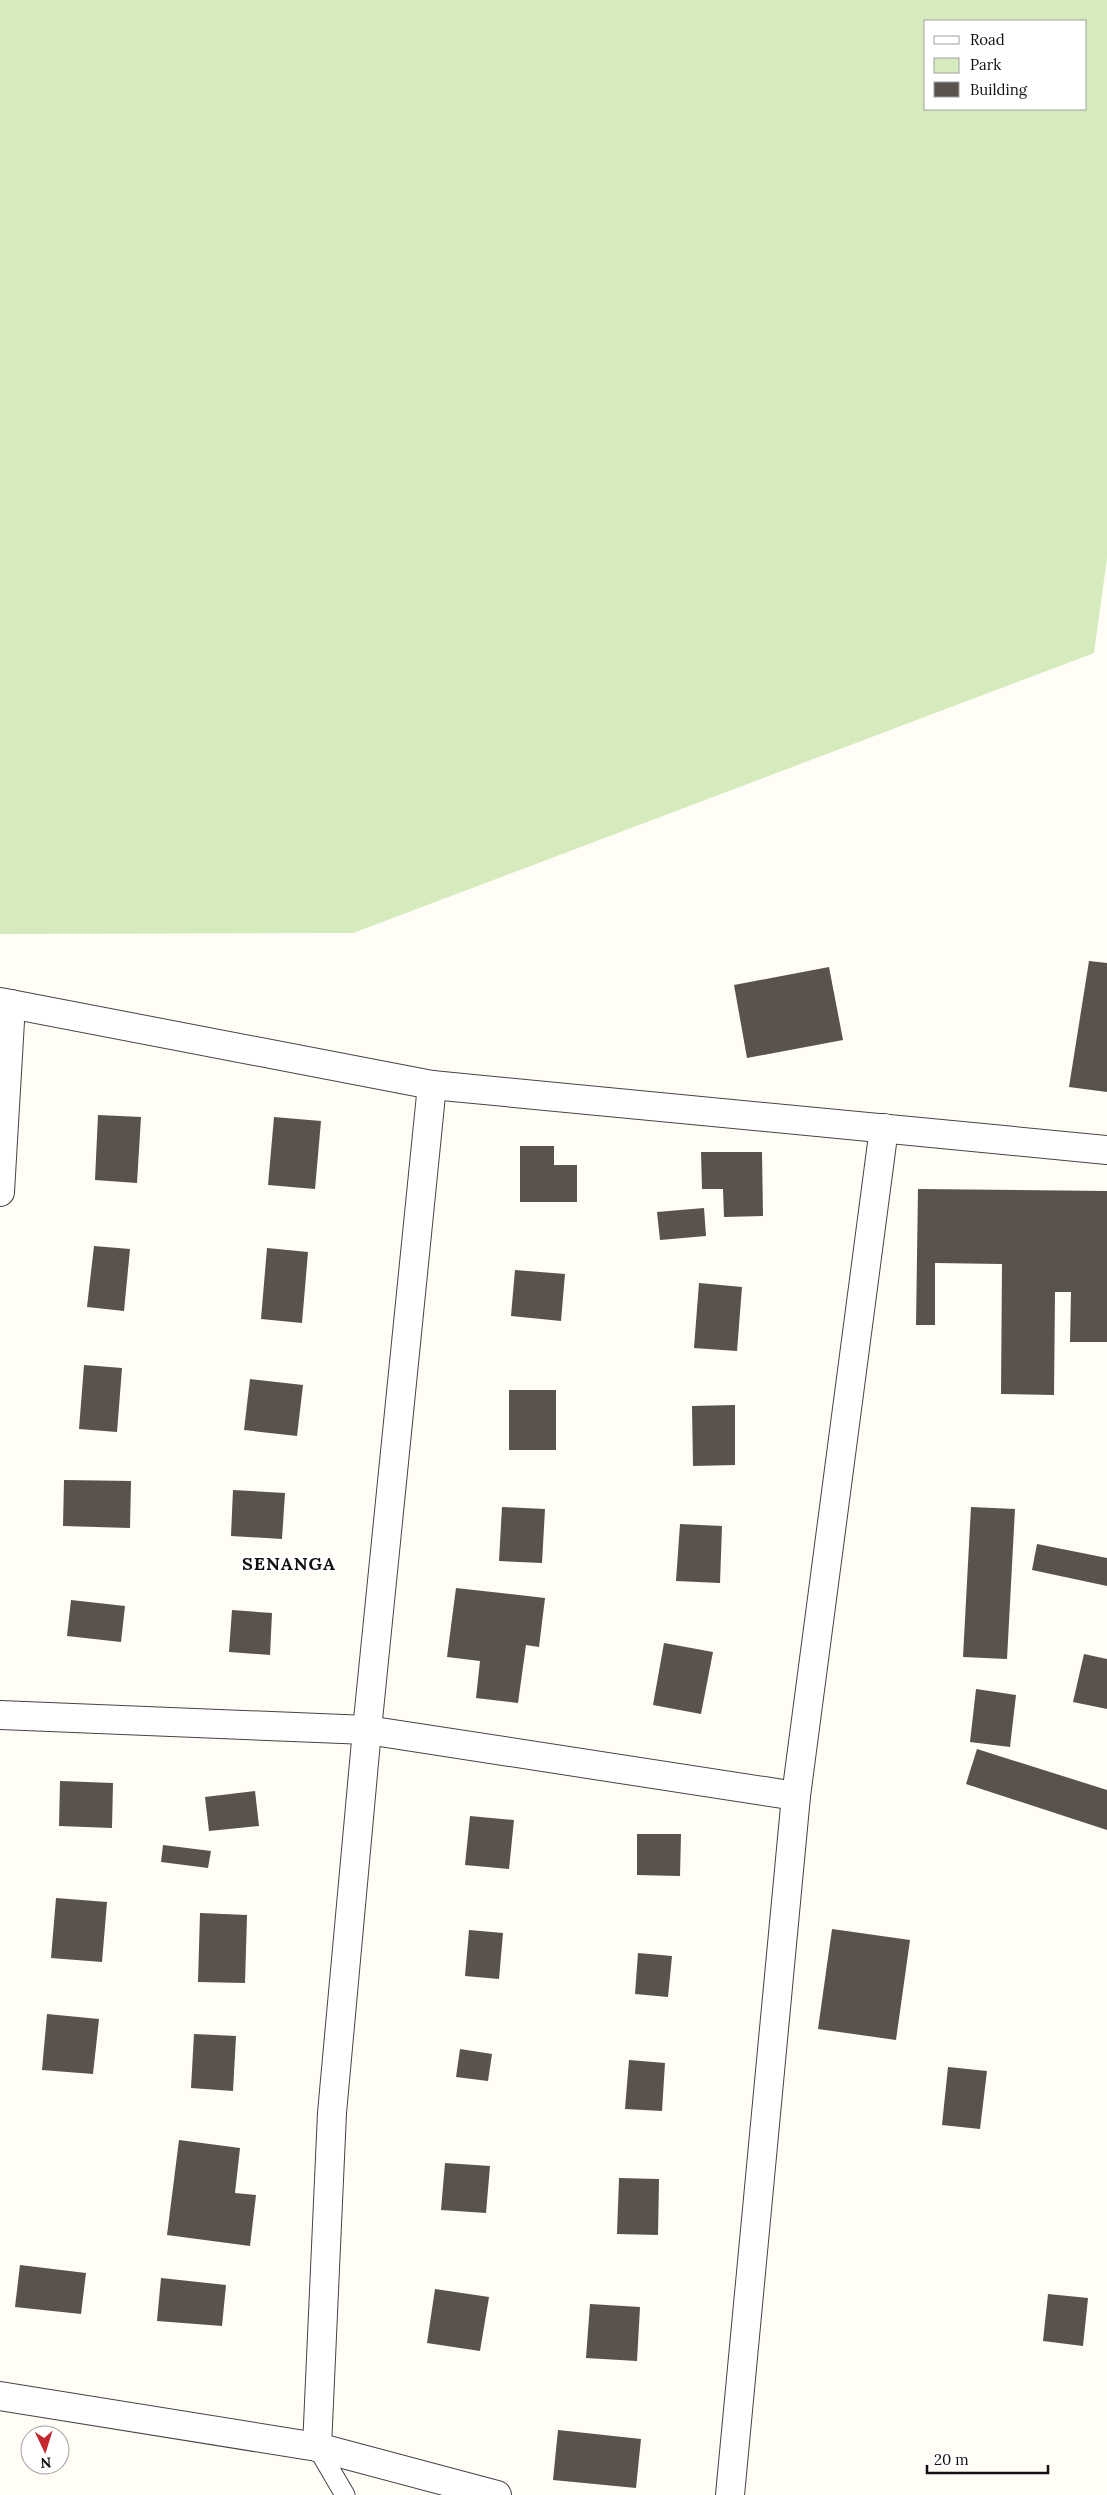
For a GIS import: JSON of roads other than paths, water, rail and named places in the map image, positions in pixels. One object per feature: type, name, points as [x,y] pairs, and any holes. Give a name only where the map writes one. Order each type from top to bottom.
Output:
[{"type":"street","points":[[0,1192],[6,1003],[432,1085],[1107,1150]]},
{"type":"street","points":[[317,2447],[332,2114],[367,1730],[432,1085]]},
{"type":"street","points":[[730,2495],[796,1796],[884,1128]]},
{"type":"street","points":[[0,1716],[367,1730],[796,1796]]},
{"type":"street","points":[[0,2396],[317,2447],[497,2495]]},
{"type":"lane","points":[[317,2447],[345,2495]]},
{"type":"district","name":"SENANGA","points":[[289,1564]]}]
